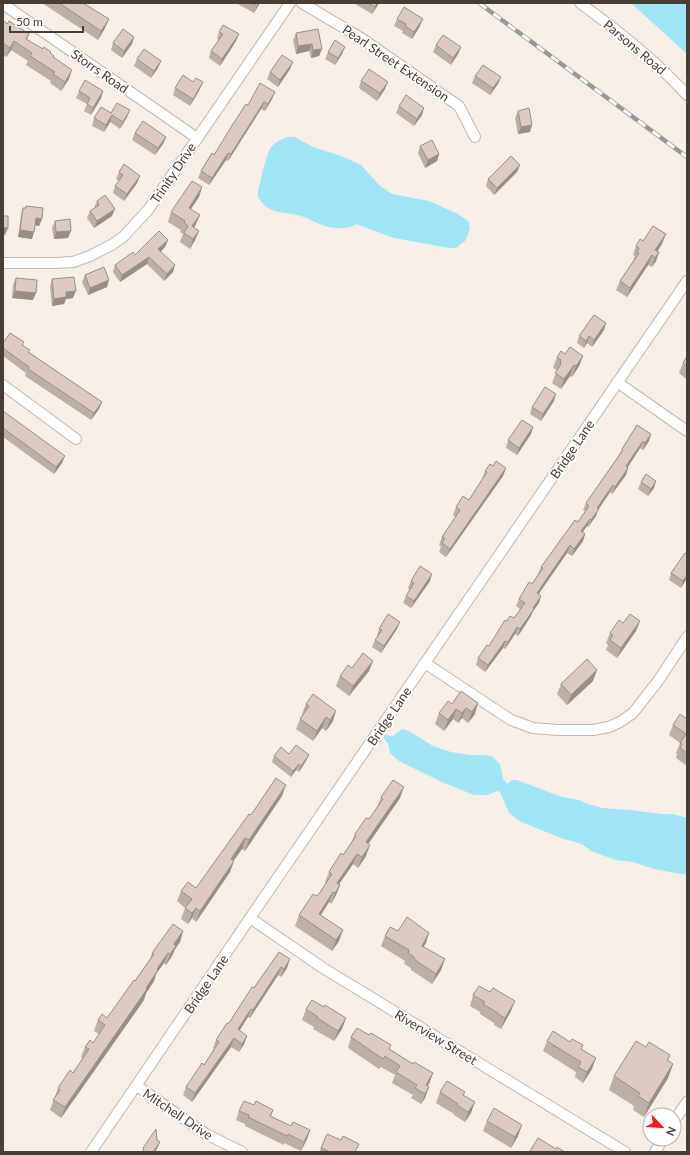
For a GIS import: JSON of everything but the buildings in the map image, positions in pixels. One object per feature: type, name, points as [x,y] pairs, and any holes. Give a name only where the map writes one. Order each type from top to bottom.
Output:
[{"type":"street","name":"Trinity Drive","points":[[3,263],[73,262],[90,256],[113,244],[124,236],[148,210],[290,3]]},
{"type":"street","name":"Pearl Street Extension","points":[[302,3],[361,38],[459,106],[475,137]]},
{"type":"street","name":"Parsons Road","points":[[580,3],[631,41],[667,74],[687,95]]},
{"type":"street","name":"Storrs Road","points":[[3,4],[197,138]]},
{"type":"street","name":"Bridge Lane","points":[[91,1152],[687,281]]},
{"type":"street","points":[[617,382],[687,431]]},
{"type":"street","points":[[3,385],[76,439]]},
{"type":"street","points":[[425,663],[511,720],[533,728],[593,730],[609,727],[620,722],[633,713],[658,681],[687,638]]},
{"type":"street","name":"Riverview Street","points":[[250,918],[326,971],[625,1152]]},
{"type":"street","name":"Mitchell Drive","points":[[137,1086],[206,1134],[242,1152]]},
{"type":"water","points":[[631,3],[687,3],[687,54]]},
{"type":"water","points":[[288,137],[295,137],[313,147],[341,156],[361,165],[379,185],[392,194],[429,201],[458,214],[469,222],[470,228],[466,240],[456,248],[449,248],[394,238],[356,224],[343,228],[329,227],[298,215],[268,208],[263,204],[258,196],[265,165],[270,149],[278,142]]},
{"type":"water","points":[[402,729],[409,731],[433,746],[451,752],[493,757],[500,764],[503,779],[507,784],[513,780],[517,780],[562,797],[579,800],[602,808],[673,814],[687,818],[687,875],[654,869],[633,862],[616,860],[591,851],[582,844],[564,839],[521,822],[509,813],[500,792],[497,791],[488,795],[474,795],[444,783],[399,761],[390,753],[388,743],[383,738],[385,735],[393,736]]},
{"type":"railway","points":[[479,3],[687,157]]}]
